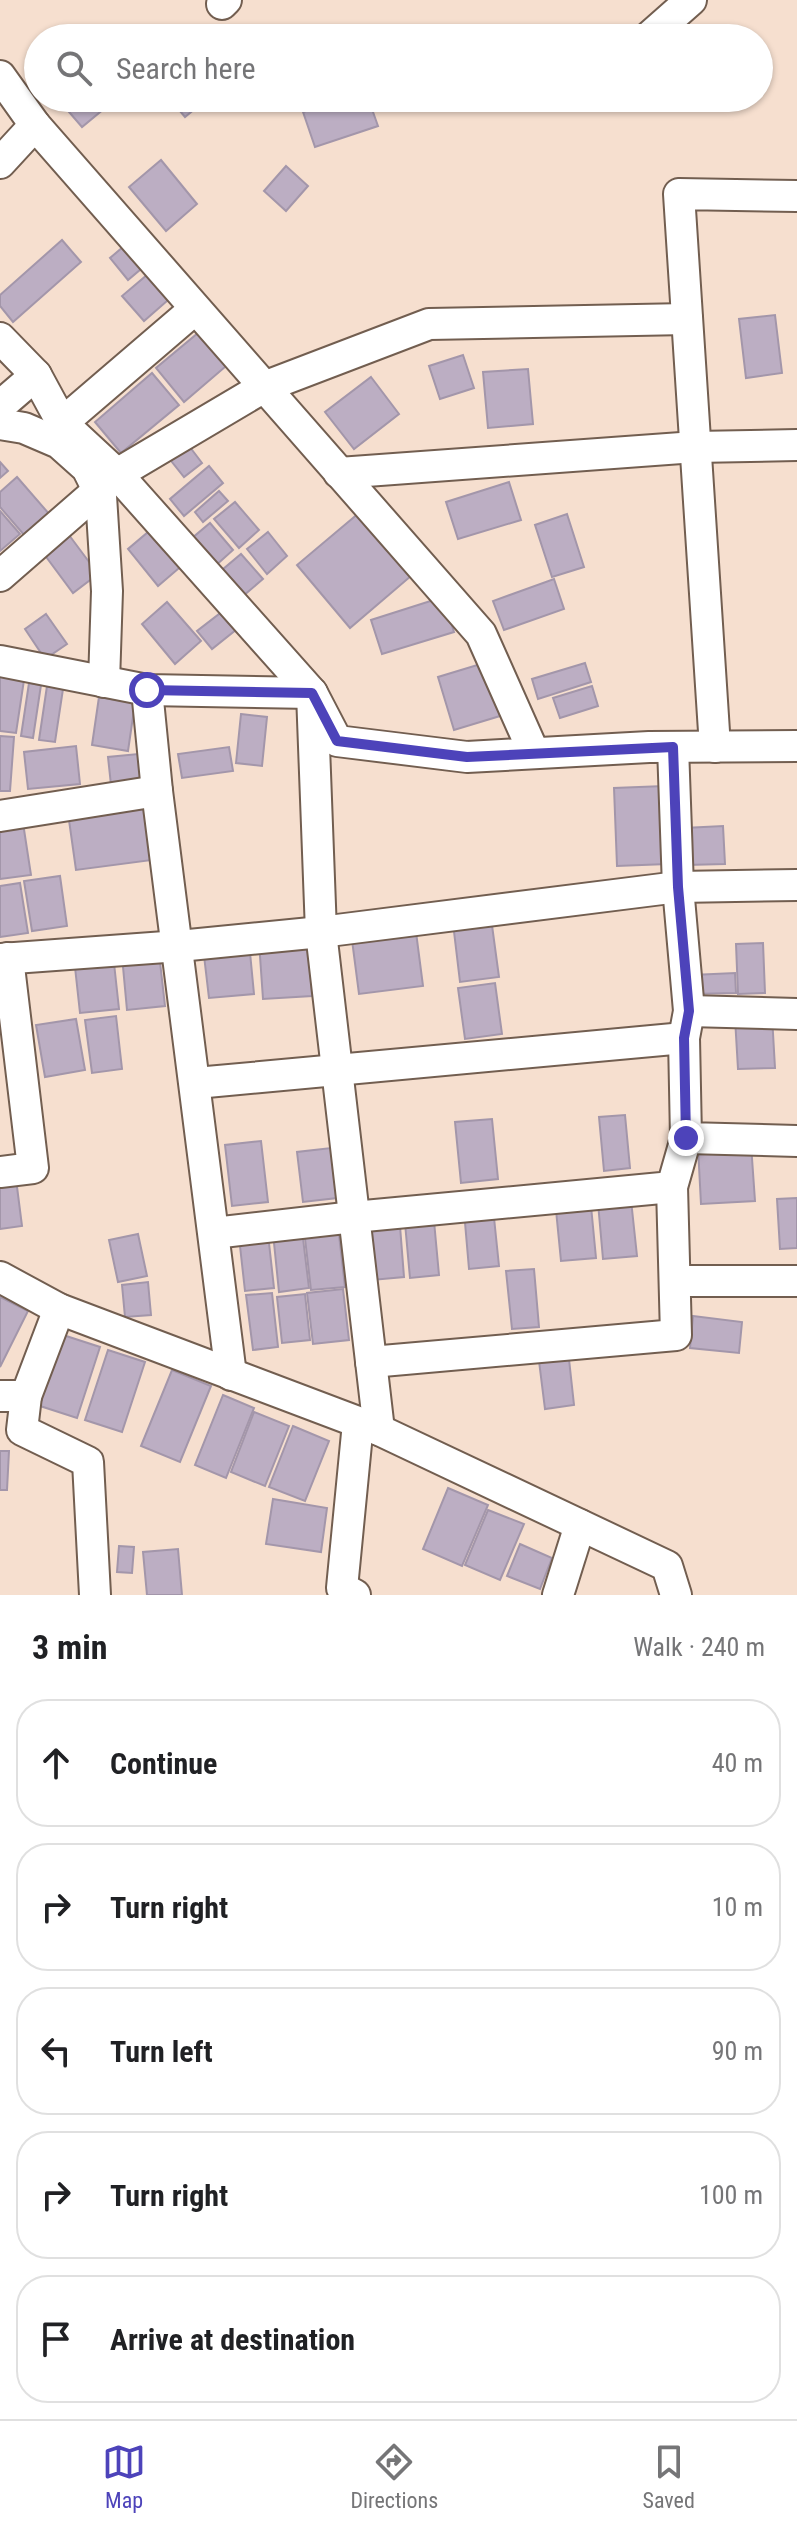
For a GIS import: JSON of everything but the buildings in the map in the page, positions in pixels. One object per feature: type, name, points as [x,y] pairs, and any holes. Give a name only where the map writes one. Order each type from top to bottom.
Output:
[{"type":"street","points":[[664,24],[691,0]]},
{"type":"street","points":[[0,76],[24,110]]},
{"type":"street","points":[[26,112],[481,634],[534,753]]},
{"type":"street","points":[[0,163],[35,125]]},
{"type":"street","points":[[715,747],[679,194],[797,196]]},
{"type":"street","points":[[62,423],[195,309]]},
{"type":"street","points":[[0,576],[107,482],[264,387],[429,324],[687,319]]},
{"type":"street","points":[[0,338],[36,375],[62,423],[107,482],[312,693],[337,741],[467,757],[673,747],[797,746]]},
{"type":"street","points":[[0,406],[36,375]]},
{"type":"street","points":[[0,424],[24,428],[59,443],[107,482]]},
{"type":"street","points":[[339,473],[695,447],[797,445]]},
{"type":"street","points":[[104,682],[106,542],[101,496],[107,482]]},
{"type":"street","points":[[0,661],[147,690],[312,693]]},
{"type":"street","points":[[147,690],[231,1375]]},
{"type":"street","points":[[312,693],[321,932],[371,1362],[369,1426],[342,1588],[355,1595]]},
{"type":"street","points":[[371,1362],[676,1335],[672,1187],[686,1138],[686,1025],[673,747]]},
{"type":"street","points":[[0,816],[157,791]]},
{"type":"street","points":[[0,1172],[33,1168],[4,959],[321,932],[678,887],[797,885]]},
{"type":"street","points":[[196,1083],[337,1071],[686,1025],[797,1014]]},
{"type":"street","points":[[686,1138],[797,1141]]},
{"type":"street","points":[[214,1233],[672,1187]]},
{"type":"street","points":[[0,1277],[59,1309],[369,1426],[580,1525],[667,1566],[676,1595]]},
{"type":"street","points":[[675,1281],[797,1281]]},
{"type":"street","points":[[59,1309],[13,1396],[22,1430],[88,1462],[95,1595]]},
{"type":"street","points":[[558,1595],[580,1525]]},
{"type":"route","points":[[147,690],[312,693],[337,741],[467,757],[673,747],[678,887],[689,1011],[684,1038],[686,1138]]}]
